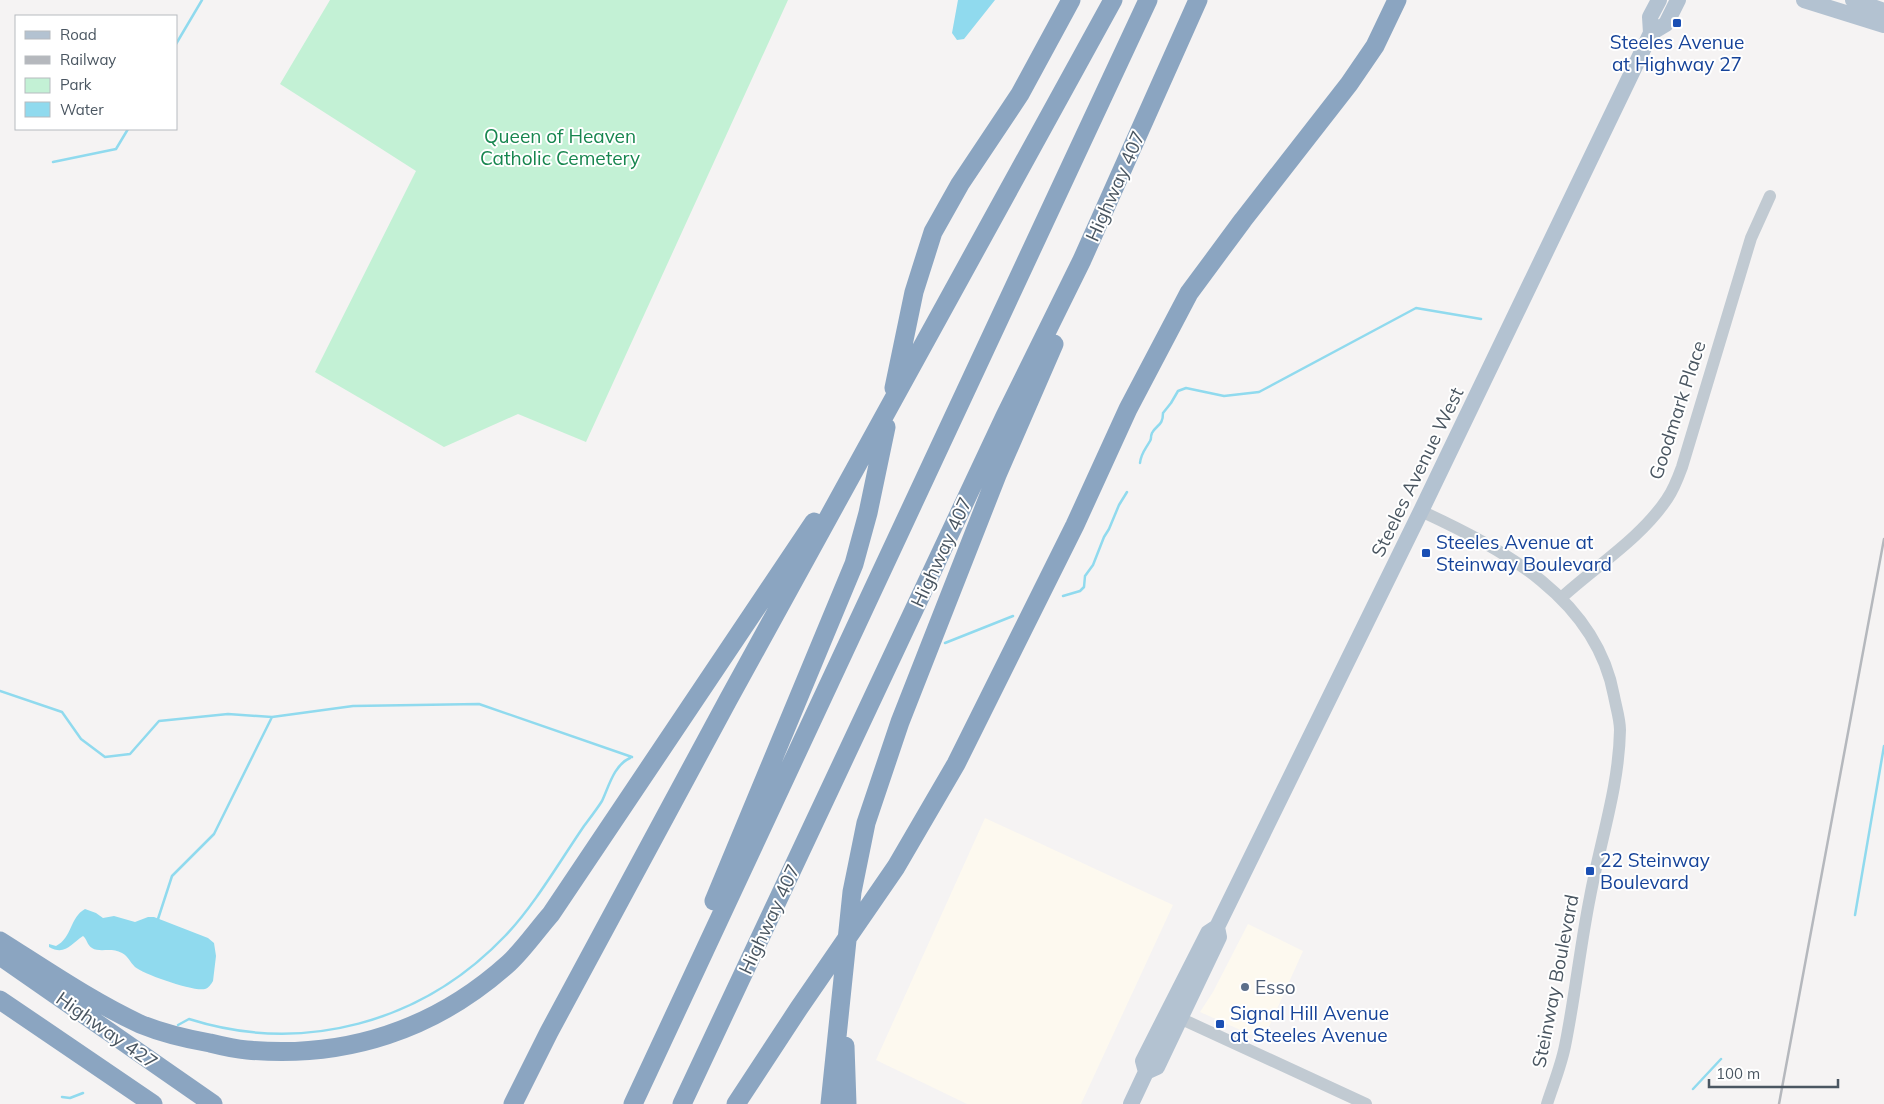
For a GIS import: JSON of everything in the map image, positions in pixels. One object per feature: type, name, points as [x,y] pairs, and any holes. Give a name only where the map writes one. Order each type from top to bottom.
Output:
[{"type":"highway","points":[[706,946],[714,903],[854,564],[868,513],[914,292],[934,232],[960,184],[1020,94],[1071,0]]},
{"type":"highway","points":[[1056,29],[1077,0]]},
{"type":"highway","points":[[513,1104],[719,718],[1112,0]]},
{"type":"highway","points":[[633,1104],[1148,0]]},
{"type":"highway","name":"Highway 407","points":[[682,1104],[1005,416],[1082,260],[1198,0]]},
{"type":"highway","points":[[736,1104],[798,1008],[896,866],[956,764],[1075,525],[1128,409],[1189,293],[1243,220],[1350,84],[1375,46],[1397,0]]},
{"type":"highway","points":[[830,1104],[852,892],[866,823],[900,722],[997,475],[1073,300],[1082,260]]},
{"type":"highway","points":[[0,941],[98,1002],[142,1024],[185,1038],[246,1050],[321,1051],[372,1041],[423,1021],[465,997],[509,962],[551,914],[828,502],[858,466]]},
{"type":"highway","name":"Highway 427","points":[[0,956],[213,1104]]},
{"type":"highway","points":[[840,995],[845,1043],[847,1104]]},
{"type":"highway","name":"Highway 427","points":[[0,1000],[153,1104]]},
{"type":"highway","points":[[86,1059],[141,1104]]},
{"type":"main road","name":"Steeles Avenue West","points":[[1652,33],[1650,17],[1659,0]]},
{"type":"main road","name":"Steeles Avenue West","points":[[1131,1104],[1146,1072],[1157,1066],[1174,1016],[1219,937],[1217,928],[1652,33],[1666,24],[1678,0]]},
{"type":"main road","points":[[1804,0],[1884,25]]},
{"type":"main road","points":[[1853,0],[1884,10]]},
{"type":"street","name":"Goodmark Place","points":[[1561,598],[1651,520],[1671,492],[1682,467],[1751,238],[1770,196]]},
{"type":"street","name":"Steinway Boulevard","points":[[1421,511],[1449,524],[1508,557],[1544,581],[1579,616],[1598,648],[1613,687],[1620,727],[1611,800],[1590,897],[1564,1048],[1547,1104]]},
{"type":"street","points":[[1174,1016],[1366,1104]]},
{"type":"shaded area","points":[[985,818],[1173,905],[1081,1104],[967,1104],[876,1060]]},
{"type":"shaded area","points":[[1248,924],[1303,951],[1263,1040],[1200,1012],[1213,992]]},
{"type":"green space","name":"Queen of Heaven Catholic Cemetery","points":[[330,0],[788,0],[586,442],[518,414],[444,447],[315,372],[416,171],[280,84]]},
{"type":"water","points":[[958,0],[995,0],[964,39],[957,40],[952,33]]},
{"type":"water","points":[[85,909],[103,918],[114,916],[135,922],[148,917],[154,917],[208,938],[214,943],[216,956],[213,981],[210,986],[199,989],[169,982],[135,967],[127,957],[118,951],[92,948],[83,936],[64,950],[49,947],[49,944],[56,946],[65,938],[76,917]]},
{"type":"waterway","points":[[178,41],[202,0]]},
{"type":"waterway","points":[[53,162],[116,149],[127,130]]},
{"type":"waterway","points":[[1140,463],[1152,433],[1161,423],[1163,413],[1178,391],[1186,388],[1224,396],[1259,392],[1416,308],[1481,319]]},
{"type":"waterway","points":[[1063,596],[1080,591],[1084,587],[1085,576],[1093,565],[1104,537],[1127,492]]},
{"type":"waterway","points":[[945,643],[1013,616]]},
{"type":"waterway","points":[[0,691],[62,712],[81,739],[105,757],[130,754],[159,721],[228,714],[272,717],[353,706],[479,704],[632,757]]},
{"type":"waterway","points":[[158,919],[172,876],[214,834],[272,717]]},
{"type":"waterway","points":[[1855,915],[1884,746]]},
{"type":"waterway","points":[[178,1025],[189,1019],[232,1029],[275,1033],[317,1031],[359,1024],[399,1010],[437,991],[472,966],[516,924],[602,801],[616,771],[624,761],[630,758]]},
{"type":"waterway","points":[[1693,1089],[1721,1059]]},
{"type":"waterway","points":[[62,1097],[70,1098],[83,1093]]},
{"type":"railway","points":[[1779,1104],[1884,539]]},
{"type":"place","name":"Steeles Avenue at Highway 27","points":[[1677,23]]},
{"type":"place","name":"Steeles Avenue at Steinway Boulevard","points":[[1426,553]]},
{"type":"place","name":"22 Steinway Boulevard","points":[[1590,871]]},
{"type":"place","name":"Esso","points":[[1245,987]]},
{"type":"place","name":"Signal Hill Avenue at Steeles Avenue","points":[[1220,1024]]}]
